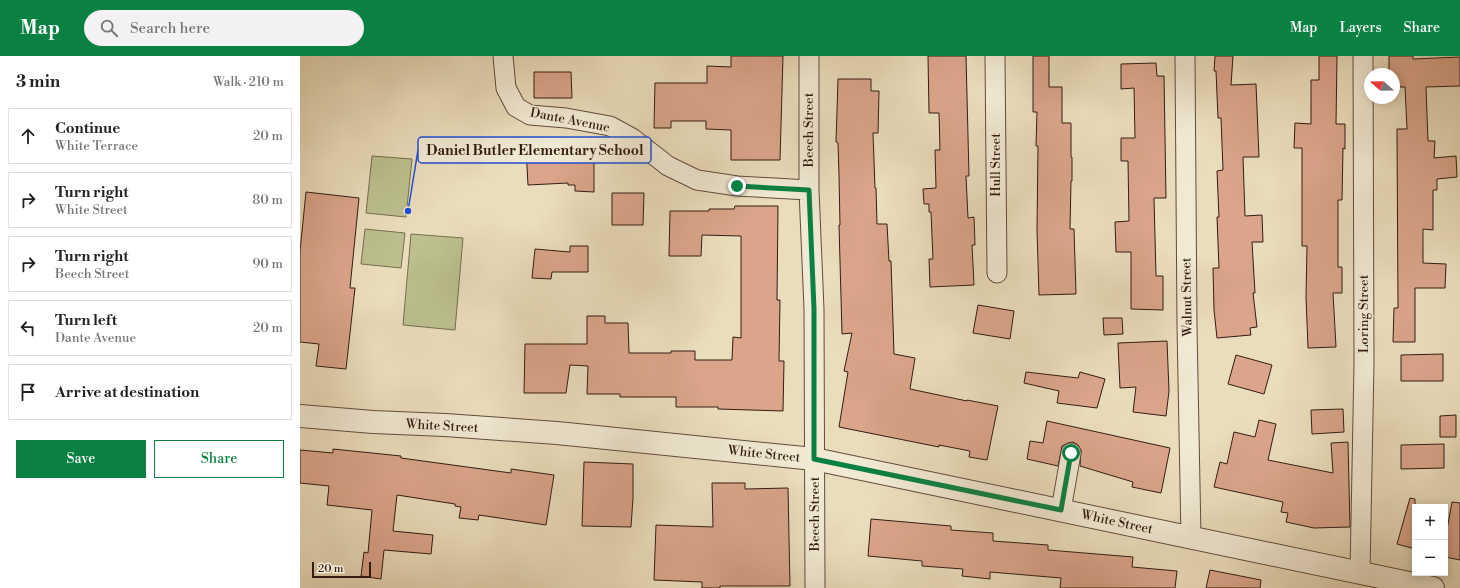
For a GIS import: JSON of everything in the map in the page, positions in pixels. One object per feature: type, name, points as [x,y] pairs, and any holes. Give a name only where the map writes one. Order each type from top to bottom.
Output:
[{"type":"street","name":"Dante Avenue","points":[[503,56],[506,88],[516,107],[530,115],[566,118],[610,126],[632,138],[668,166],[697,180],[737,186],[809,190]]},
{"type":"street","name":"Beech Street","points":[[809,56],[809,190],[814,309],[815,588]]},
{"type":"street","name":"Hull Street","points":[[995,56],[997,273]]},
{"type":"street","name":"Walnut Street","points":[[1185,56],[1187,326],[1191,538]]},
{"type":"street","name":"Loring Street","points":[[1360,573],[1364,364],[1363,56]]},
{"type":"street","name":"White Street","points":[[300,416],[557,433],[814,459],[1432,588]]},
{"type":"street","points":[[1061,510],[1071,453]]},
{"type":"green space","points":[[372,156],[412,159],[406,217],[366,213]]},
{"type":"green space","points":[[365,229],[405,233],[401,268],[361,264]]},
{"type":"green space","points":[[411,234],[463,238],[455,330],[403,325]]},
{"type":"building","points":[[731,56],[783,56],[780,160],[731,160],[731,130],[706,129],[706,121],[671,121],[671,128],[654,128],[655,83],[707,83],[707,66],[731,67]]},
{"type":"building","points":[[928,56],[966,56],[969,176],[966,176],[968,218],[974,217],[975,245],[972,245],[974,285],[930,287],[929,259],[933,259],[931,212],[929,212],[929,204],[924,204],[923,189],[936,188],[935,150],[940,150],[939,113],[929,113]]},
{"type":"building","points":[[1033,56],[1049,56],[1049,87],[1062,87],[1062,123],[1071,123],[1072,181],[1070,229],[1074,229],[1076,294],[1039,295],[1037,230],[1038,146],[1036,146],[1037,112],[1033,112]]},
{"type":"building","points":[[1215,56],[1233,56],[1231,85],[1256,84],[1259,157],[1243,157],[1245,216],[1262,215],[1263,242],[1252,242],[1255,293],[1253,293],[1257,327],[1250,328],[1251,335],[1217,338],[1214,310],[1213,268],[1219,268],[1217,171],[1223,170],[1221,118],[1218,118],[1216,71],[1214,71]]},
{"type":"building","points":[[1319,56],[1337,56],[1336,124],[1345,124],[1342,200],[1338,200],[1338,267],[1342,267],[1342,293],[1333,293],[1336,347],[1308,348],[1306,297],[1307,246],[1302,246],[1302,148],[1294,148],[1295,123],[1311,124],[1311,80],[1319,80]]},
{"type":"building","points":[[1389,56],[1413,56],[1413,59],[1460,57],[1460,86],[1426,87],[1428,141],[1435,141],[1434,158],[1456,156],[1457,177],[1437,179],[1437,190],[1433,190],[1433,230],[1423,229],[1423,263],[1446,264],[1445,288],[1415,288],[1415,342],[1393,342],[1394,308],[1398,308],[1397,129],[1407,129],[1405,87],[1400,87],[1400,68],[1389,68]]},
{"type":"building","points":[[1156,63],[1157,76],[1164,76],[1166,198],[1154,198],[1156,276],[1163,276],[1163,310],[1131,309],[1131,252],[1116,252],[1115,222],[1129,221],[1128,161],[1121,161],[1121,138],[1135,138],[1134,88],[1121,89],[1121,64]]},
{"type":"building","points":[[534,72],[571,72],[572,98],[534,98]]},
{"type":"building","points":[[838,79],[871,79],[871,91],[879,91],[878,133],[873,133],[877,224],[887,224],[889,261],[891,261],[894,354],[915,358],[910,389],[998,406],[987,460],[969,457],[970,451],[939,445],[939,447],[839,427],[848,372],[844,371],[852,333],[842,334],[838,143],[836,142]]},
{"type":"building","points":[[594,145],[594,192],[575,191],[575,185],[568,185],[568,183],[528,185],[526,148]]},
{"type":"building","points":[[306,192],[359,198],[350,288],[355,288],[346,369],[316,366],[319,344],[300,342],[300,251]]},
{"type":"building","points":[[612,193],[644,193],[643,225],[612,225]]},
{"type":"building","points":[[735,206],[778,206],[777,300],[780,300],[779,361],[784,361],[783,411],[718,409],[718,407],[676,407],[676,397],[620,397],[620,394],[587,394],[588,366],[570,365],[566,393],[524,393],[525,344],[587,344],[587,316],[605,316],[605,323],[628,323],[629,353],[671,353],[671,351],[695,351],[695,360],[732,360],[733,337],[741,338],[741,236],[702,235],[701,256],[669,256],[670,211],[709,211],[709,209],[734,209]]},
{"type":"building","points":[[570,246],[588,246],[588,272],[552,272],[551,279],[532,278],[535,249],[570,252]]},
{"type":"building","points":[[978,305],[1014,311],[1010,339],[973,333]]},
{"type":"building","points":[[1103,318],[1122,318],[1123,334],[1104,335]]},
{"type":"building","points":[[1167,341],[1169,391],[1166,416],[1133,412],[1136,387],[1120,388],[1118,343]]},
{"type":"building","points":[[1443,354],[1443,381],[1401,381],[1401,355]]},
{"type":"building","points":[[1236,355],[1272,365],[1264,394],[1228,384]]},
{"type":"building","points":[[1026,372],[1078,378],[1080,372],[1105,379],[1097,408],[1057,403],[1059,391],[1024,383]]},
{"type":"building","points":[[1343,409],[1344,432],[1312,434],[1311,410]]},
{"type":"building","points":[[1456,415],[1456,437],[1440,437],[1440,416]]},
{"type":"building","points":[[1259,420],[1276,424],[1268,460],[1333,473],[1331,443],[1348,442],[1350,527],[1314,528],[1286,522],[1288,513],[1281,512],[1283,502],[1214,487],[1220,462],[1227,464],[1234,432],[1255,437]]},
{"type":"building","points":[[1047,421],[1170,448],[1161,493],[1132,487],[1133,482],[1080,466],[1081,450],[1078,445],[1073,442],[1062,446],[1058,466],[1027,459],[1030,441],[1043,443]]},
{"type":"building","points":[[1444,444],[1444,468],[1401,469],[1401,445]]},
{"type":"building","points":[[333,449],[401,456],[401,458],[511,473],[511,469],[554,475],[546,525],[479,515],[478,520],[459,518],[461,507],[455,506],[455,504],[397,495],[393,531],[433,535],[431,554],[384,550],[381,579],[361,576],[364,552],[368,553],[372,510],[327,505],[329,486],[300,483],[300,450],[333,453]]},
{"type":"building","points":[[584,462],[633,464],[631,527],[582,526]]},
{"type":"building","points":[[712,483],[745,483],[745,489],[788,488],[790,586],[720,586],[720,588],[702,588],[702,582],[654,580],[656,525],[713,527]]},
{"type":"building","points":[[1410,498],[1415,499],[1415,504],[1412,504],[1412,548],[1397,544]]},
{"type":"building","points":[[1452,502],[1460,503],[1460,560],[1448,558],[1448,524]]},
{"type":"building","points":[[871,519],[951,526],[951,530],[993,533],[993,541],[1048,545],[1048,550],[1133,557],[1132,567],[1177,571],[1175,588],[1060,588],[1061,578],[990,572],[990,579],[962,576],[963,569],[922,566],[922,561],[868,556]]},
{"type":"building","points":[[1210,570],[1261,580],[1260,588],[1206,588]]},
{"type":"place","name":"Daniel Butler Elementary School","points":[[408,211]]},
{"type":"route","points":[[737,186],[809,190],[814,309],[814,459],[1061,510],[1071,453]]}]
